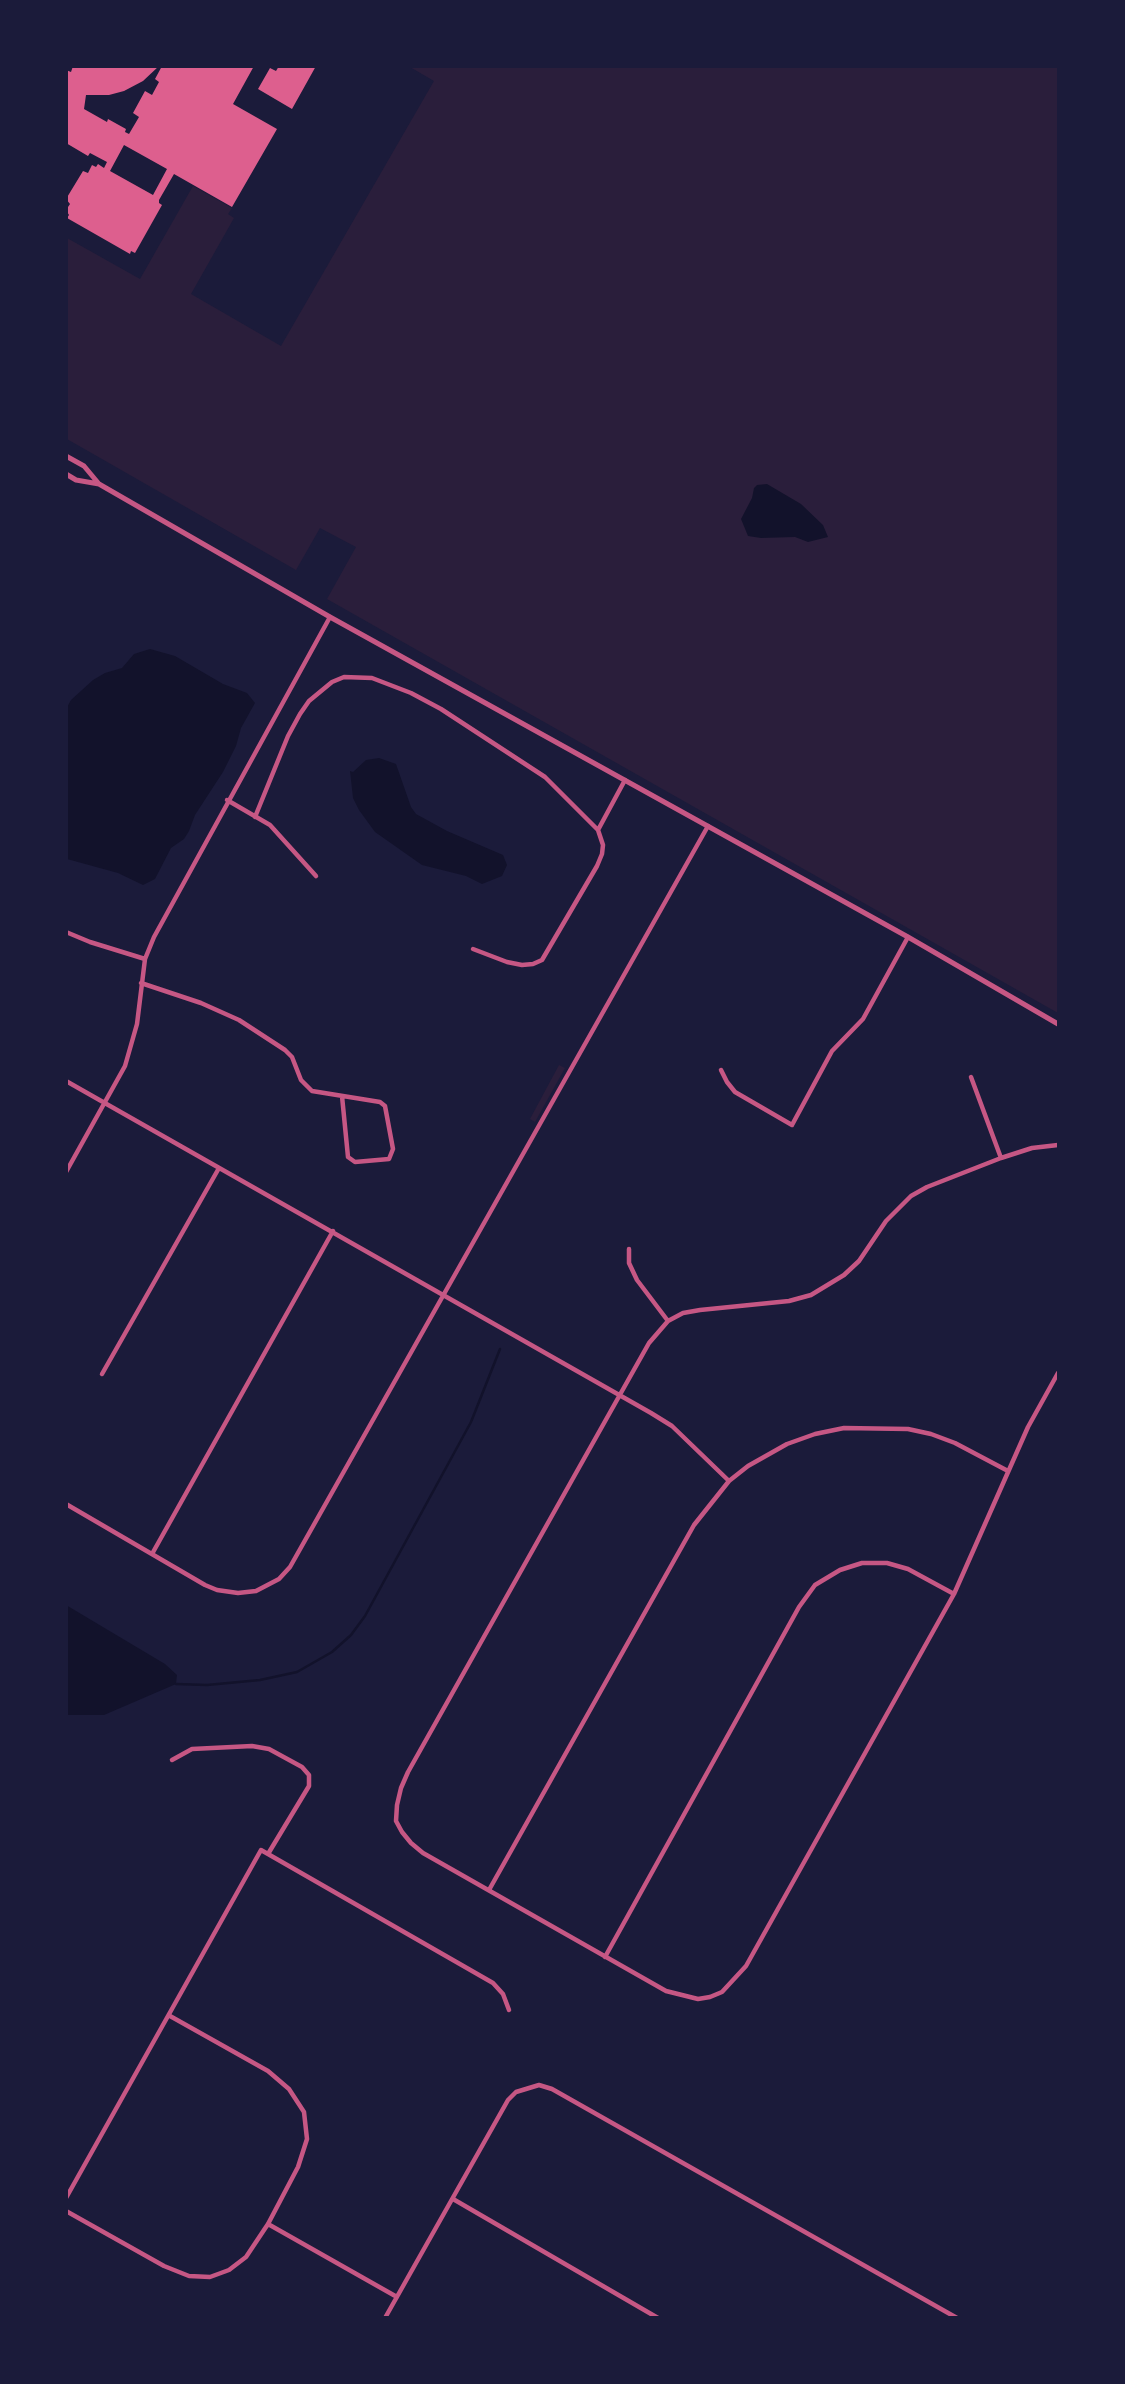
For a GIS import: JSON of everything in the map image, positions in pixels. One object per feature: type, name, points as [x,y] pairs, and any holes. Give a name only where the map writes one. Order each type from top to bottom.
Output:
[{"type":"street","points":[[66,456],[84,466],[99,484]]},
{"type":"street","points":[[66,474],[76,480],[99,484],[330,617],[908,937],[1059,1024]]},
{"type":"street","points":[[66,1172],[125,1066],[137,1024],[145,959],[154,937],[330,617]]},
{"type":"street","points":[[255,817],[288,736],[309,701],[332,682],[344,677],[359,676],[386,682],[431,704],[523,761],[564,794],[598,830],[603,845],[602,855],[542,960],[522,965],[473,949]]},
{"type":"street","points":[[598,830],[625,780]]},
{"type":"street","points":[[227,800],[270,825],[316,876]]},
{"type":"street","points":[[66,1504],[205,1585],[229,1592],[256,1591],[279,1579],[298,1556],[708,826]]},
{"type":"street","points":[[66,932],[90,943],[145,959]]},
{"type":"street","points":[[721,1070],[735,1091],[792,1125],[832,1051],[863,1019],[908,937]]},
{"type":"street","points":[[141,983],[201,1003],[239,1020],[285,1049],[292,1057],[301,1080],[312,1091],[375,1100],[384,1106],[393,1149],[389,1159],[355,1161],[348,1157],[342,1096]]},
{"type":"street","points":[[971,1077],[1001,1158]]},
{"type":"street","points":[[66,1081],[621,1395],[672,1426],[729,1481]]},
{"type":"street","points":[[1059,1145],[1032,1148],[1001,1158],[911,1196],[886,1221],[859,1261],[844,1275],[811,1295],[789,1301],[683,1313],[668,1321],[649,1343],[408,1772],[401,1788],[397,1821],[411,1843],[423,1853],[666,1991],[698,1998],[722,1992],[746,1966],[954,1594],[1028,1427],[1059,1373]]},
{"type":"street","points":[[102,1374],[219,1168]]},
{"type":"street","points":[[152,1554],[333,1231]]},
{"type":"street","points":[[629,1249],[629,1263],[637,1280],[668,1321]]},
{"type":"street","points":[[489,1891],[694,1525],[729,1481],[748,1466],[787,1444],[844,1428],[908,1429],[931,1434],[955,1443],[1008,1471]]},
{"type":"street","points":[[605,1957],[799,1607],[815,1586],[840,1570],[862,1563],[887,1563],[908,1569],[954,1594]]},
{"type":"street","points":[[172,1760],[192,1749],[252,1746],[269,1749],[302,1767],[309,1775],[309,1786],[268,1854]]},
{"type":"street","points":[[66,2198],[261,1850],[493,1983],[503,1994],[509,2010]]},
{"type":"street","points":[[66,2211],[163,2266],[189,2276],[210,2277],[229,2270],[246,2258],[268,2224],[298,2167],[307,2138],[304,2112],[289,2089],[268,2071],[170,2016]]},
{"type":"street","points":[[385,2318],[508,2100],[516,2092],[539,2085],[552,2089],[957,2318]]},
{"type":"street","points":[[453,2199],[658,2318]]},
{"type":"street","points":[[268,2224],[397,2297]]},
{"type":"shaded area","points":[[410,67],[1058,67],[1058,1013],[327,599],[356,547],[320,528],[296,570],[67,439],[67,238],[140,279],[193,186],[232,208],[228,214],[234,218],[191,294],[281,346],[434,81]]},
{"type":"shaded area","points":[[767,484],[801,504],[823,525],[828,537],[808,542],[795,537],[748,536],[741,519],[754,488]]},
{"type":"shaded area","points":[[150,649],[175,656],[223,684],[247,693],[255,703],[241,728],[236,746],[223,772],[195,815],[189,831],[184,839],[171,848],[155,879],[143,885],[118,873],[67,859],[66,709],[71,700],[93,680],[122,668],[134,654]]},
{"type":"shaded area","points":[[379,758],[396,764],[416,814],[447,831],[503,855],[507,865],[502,876],[482,884],[466,876],[422,865],[375,832],[353,798],[350,771],[353,772],[366,760]]},
{"type":"shaded area","points":[[559,1065],[565,1068],[535,1122],[530,1119]]},
{"type":"shaded area","points":[[66,1605],[165,1664],[177,1675],[176,1684],[104,1715],[67,1715]]},
{"type":"building","points":[[73,66],[159,66],[143,81],[124,91],[109,95],[86,95],[84,109],[126,129],[125,132],[129,134],[139,117],[133,113],[145,91],[152,95],[159,82],[155,79],[162,66],[254,66],[233,104],[277,129],[232,207],[174,174],[159,200],[162,205],[135,253],[131,251],[130,254],[67,218],[69,215],[66,210],[70,204],[66,199],[83,171],[88,173],[92,165],[96,167],[98,164],[104,168],[107,162],[90,153],[88,156],[66,143],[66,70],[71,72]],"holes":[[[124,145],[167,169],[153,195],[110,171]]]},
{"type":"building","points":[[279,66],[316,66],[292,109],[258,89],[270,68],[276,71]]},
{"type":"waterway","points":[[176,1684],[207,1685],[260,1680],[297,1672],[332,1652],[351,1635],[365,1616],[471,1422],[500,1349]]}]
